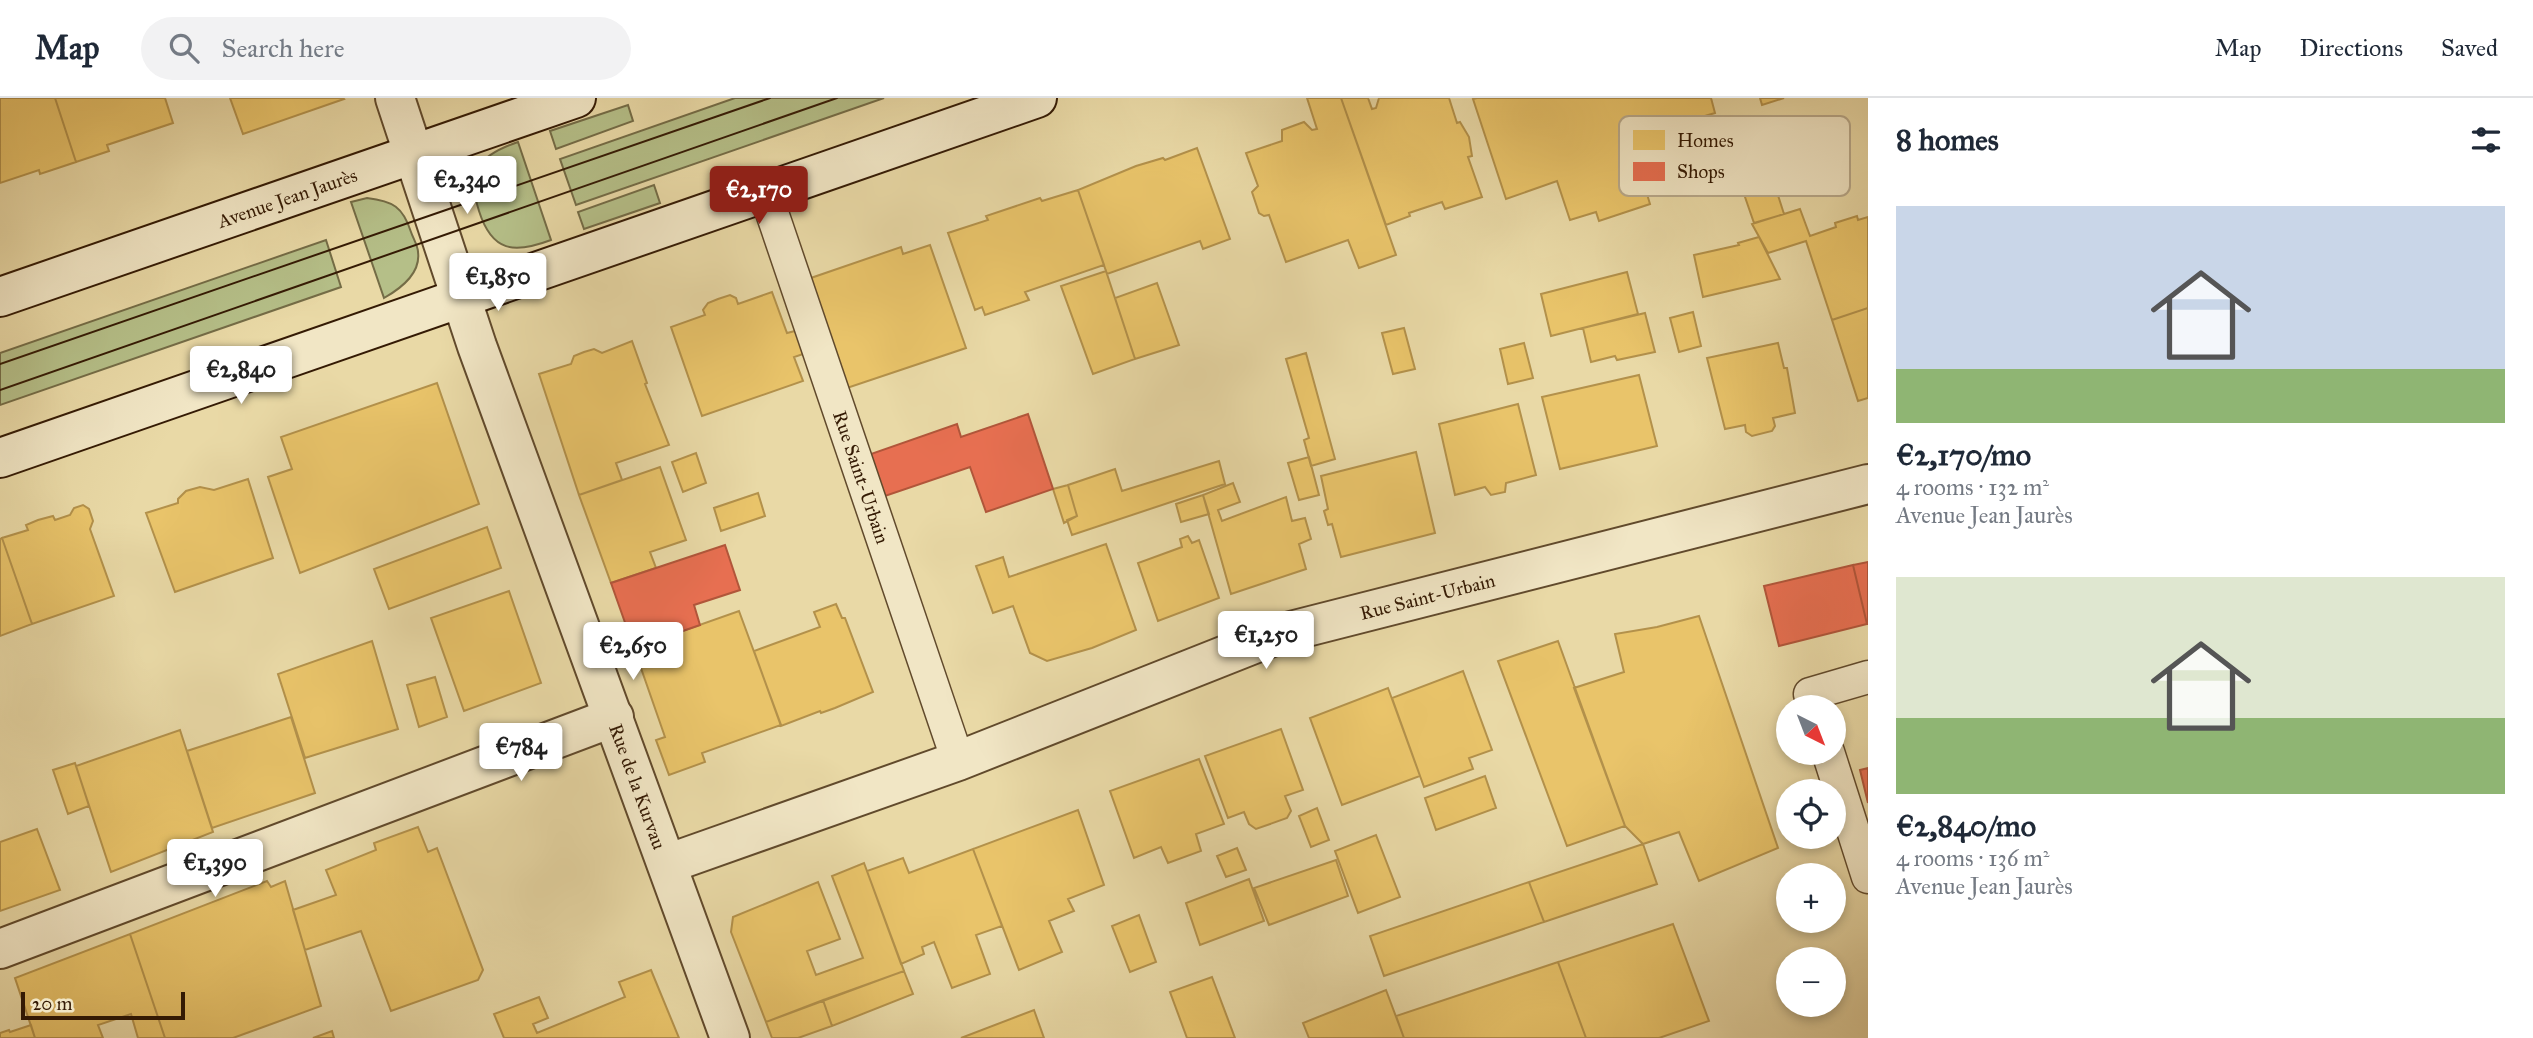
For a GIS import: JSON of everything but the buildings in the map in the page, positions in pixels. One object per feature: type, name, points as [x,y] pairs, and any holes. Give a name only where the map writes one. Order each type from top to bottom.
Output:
[{"type":"street","name":"Rue de la Kurvau","points":[[395,98],[478,346],[730,1038]]},
{"type":"street","name":"Avenue Jean Jaurès","points":[[0,297],[576,98]]},
{"type":"street","points":[[0,458],[1037,98]]},
{"type":"street","name":"Rue Saint-Urbain","points":[[667,864],[958,761],[1279,634],[1868,484]]},
{"type":"street","points":[[0,949],[614,717]]},
{"type":"lane","name":"Rue Saint-Urbain","points":[[765,192],[958,761]]},
{"type":"lane","points":[[1810,695],[1868,677]]},
{"type":"lane","points":[[1832,765],[1868,877]]},
{"type":"green space","points":[[735,98],[884,98],[576,205],[560,159]]},
{"type":"green space","points":[[628,105],[633,121],[556,149],[550,131]]},
{"type":"green space","points":[[518,142],[551,240],[515,248],[498,242],[484,225],[474,185],[479,166],[486,159],[494,152]]},
{"type":"green space","points":[[654,185],[660,203],[584,229],[578,212]]},
{"type":"green space","points":[[367,198],[390,203],[400,211],[408,223],[418,250],[413,274],[384,298],[351,202]]},
{"type":"green space","points":[[326,240],[341,287],[0,405],[0,353]]},
{"type":"tram line","points":[[0,364],[770,98]]},
{"type":"tram line","points":[[0,390],[837,98]]}]
